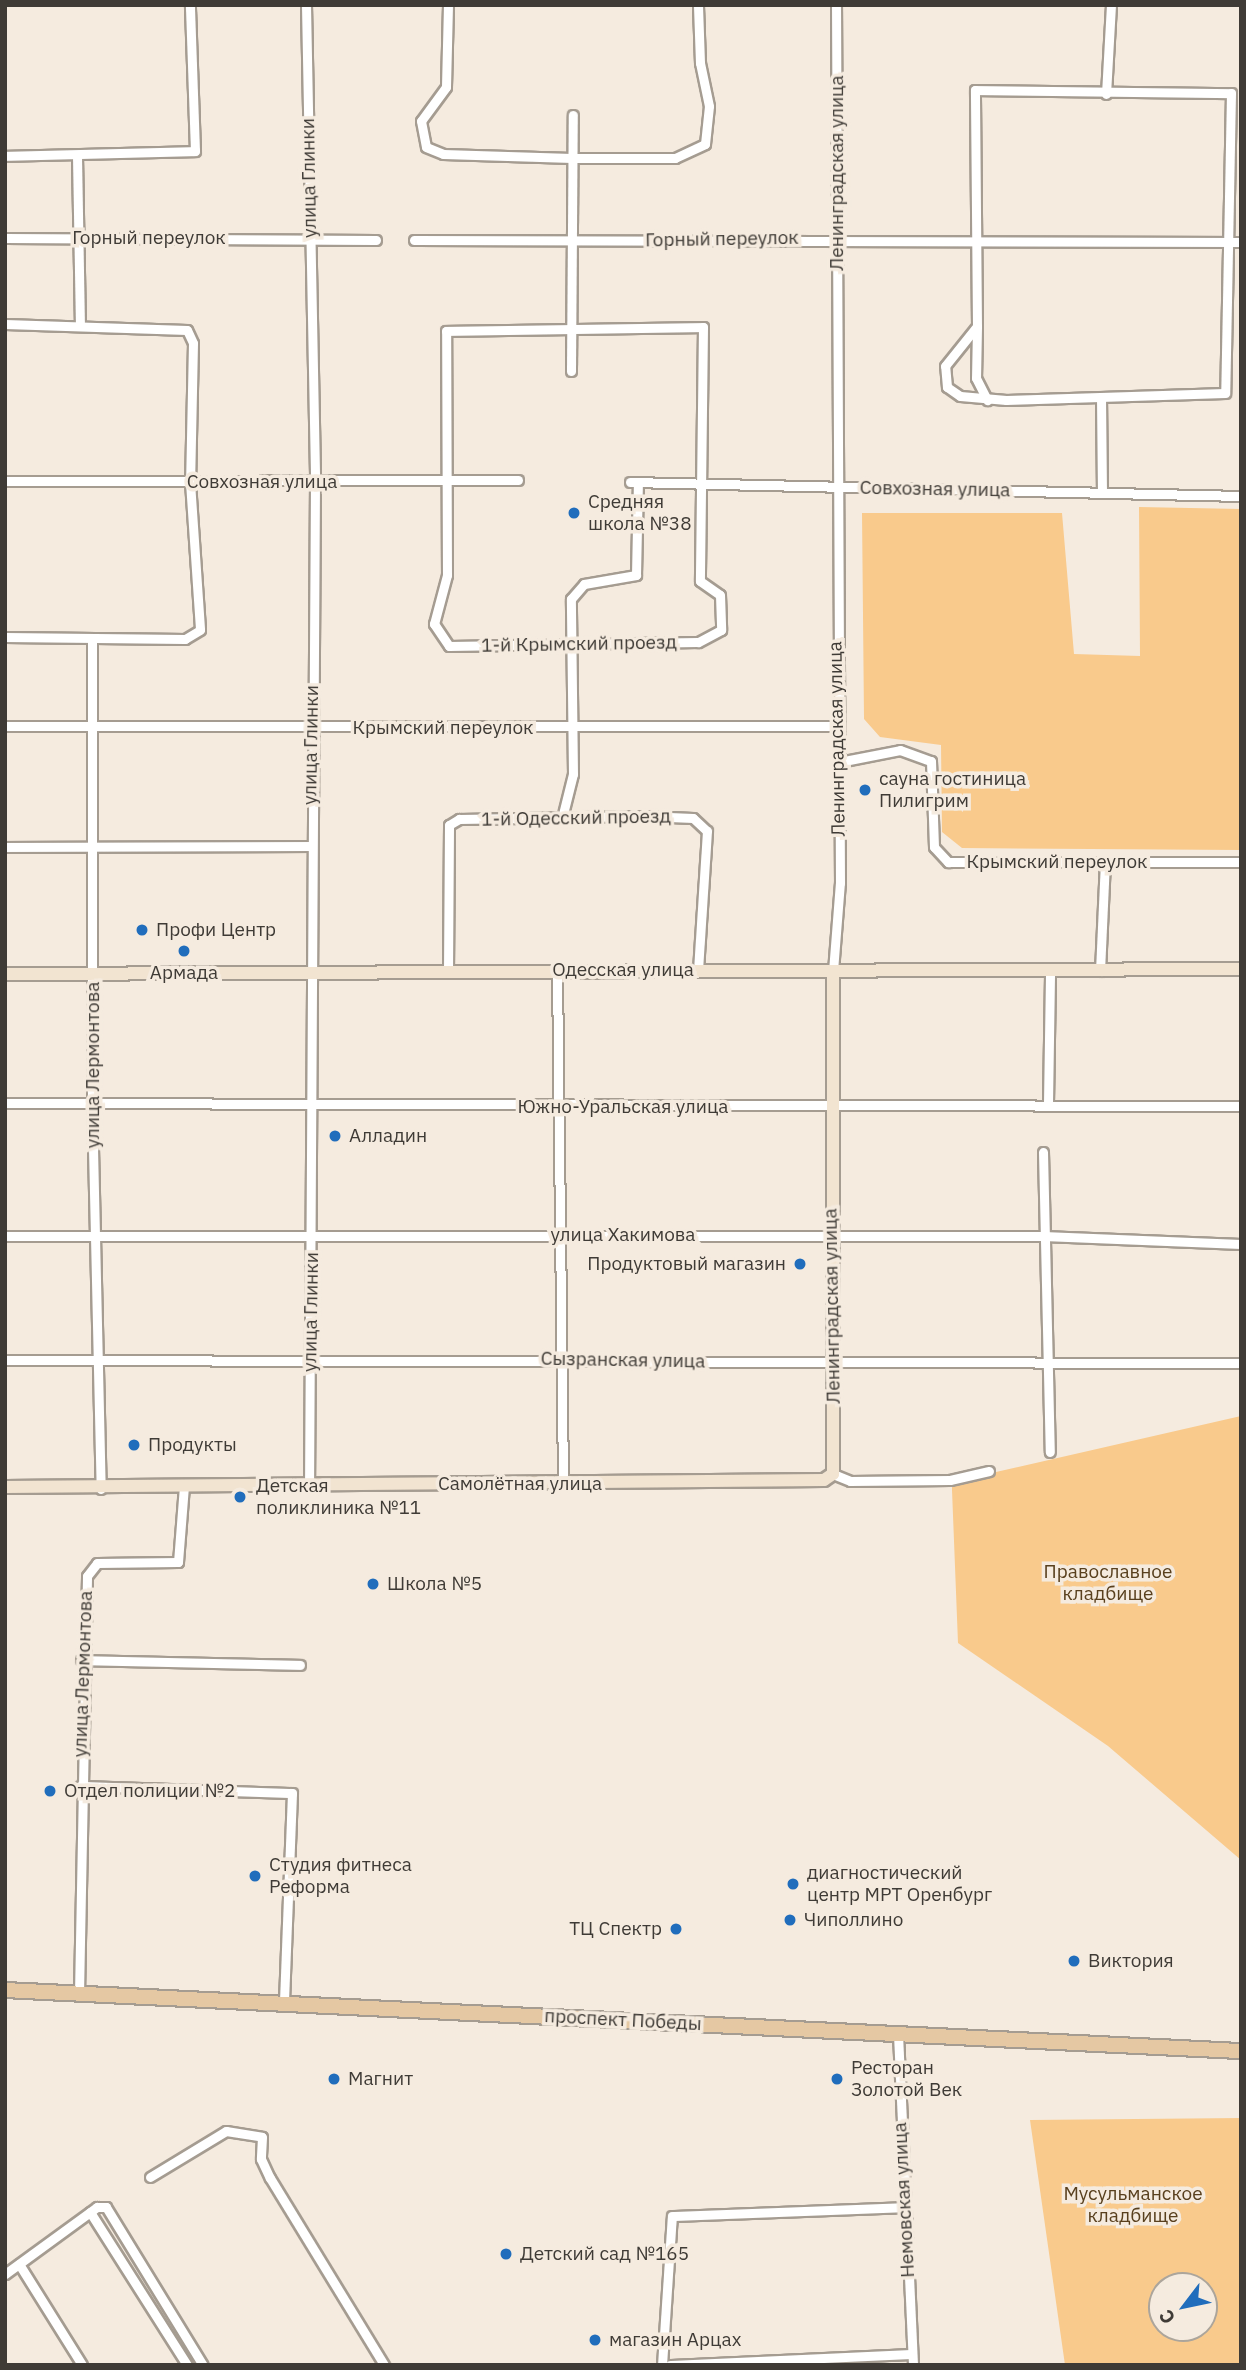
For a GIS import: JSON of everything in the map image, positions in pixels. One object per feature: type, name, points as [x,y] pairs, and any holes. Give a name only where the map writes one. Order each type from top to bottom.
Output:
[{"type":"main road","name":"проспект Победы","points":[[5,1990],[284,2007],[1241,2051]]},
{"type":"street","points":[[5,156],[195,151],[190,5]]},
{"type":"street","name":"улица Глинки","points":[[306,5],[315,483],[309,846],[312,1235],[309,1484]]},
{"type":"street","points":[[448,5],[446,87],[421,121],[426,147],[443,154],[572,158],[675,158],[705,144],[709,106],[698,5]]},
{"type":"street","name":"Ленинградская улица","points":[[833,1474],[833,971],[839,762],[836,5]]},
{"type":"street","points":[[1106,94],[1111,5]]},
{"type":"street","points":[[978,326],[943,377],[960,396],[987,400],[1224,393],[1236,242],[1231,93],[1106,94],[975,90],[981,241],[978,326],[976,378],[987,400]]},
{"type":"street","points":[[572,371],[570,241],[573,115]]},
{"type":"street","points":[[77,156],[80,322]]},
{"type":"street","name":"Горный переулок","points":[[5,238],[376,240]]},
{"type":"street","name":"Горный переулок","points":[[414,240],[838,238],[1236,242]]},
{"type":"street","points":[[5,324],[80,322],[187,330],[193,343],[190,482],[200,630],[185,639],[5,637]]},
{"type":"street","points":[[571,326],[703,327],[699,482]]},
{"type":"street","name":"1-й Крымский проезд","points":[[571,326],[446,331],[446,587],[434,624],[439,637],[449,646],[570,647],[698,642],[721,630],[720,595],[701,580],[699,482]]},
{"type":"street","points":[[1101,397],[1102,492]]},
{"type":"street","name":"Совхозная улица","points":[[5,481],[315,483],[518,480]]},
{"type":"street","name":"Совхозная улица","points":[[570,647],[571,599],[584,584],[636,575],[634,482],[1241,496]]},
{"type":"street","name":"улица Лермонтова","points":[[92,640],[92,1104],[101,1489]]},
{"type":"street","points":[[562,818],[573,774],[570,647]]},
{"type":"street","name":"Крымский переулок","points":[[5,726],[93,729],[572,729],[839,726]]},
{"type":"street","name":"Крымский переулок","points":[[839,762],[900,750],[931,761],[934,847],[948,862],[1241,862]]},
{"type":"street","name":"1-й Одесский проезд","points":[[448,971],[449,825],[459,819],[687,816],[700,823],[706,831],[698,970]]},
{"type":"street","points":[[5,847],[309,846]]},
{"type":"street","points":[[1100,971],[1105,862]]},
{"type":"street","name":"Одесская улица","points":[[5,974],[1241,969]]},
{"type":"street","points":[[557,970],[559,1359],[563,1484]]},
{"type":"street","points":[[1048,1102],[1050,970]]},
{"type":"street","name":"Южно-Уральская улица","points":[[5,1103],[311,1103],[559,1108],[1048,1102],[1241,1106]]},
{"type":"street","points":[[1043,1152],[1045,1366],[1050,1452]]},
{"type":"street","name":"улица Хакимова","points":[[5,1236],[1043,1236],[1241,1244]]},
{"type":"street","name":"Сызранская улица","points":[[5,1360],[311,1357],[1045,1366],[1241,1363]]},
{"type":"street","name":"Самолётная улица","points":[[5,1487],[101,1489],[309,1484],[800,1483],[833,1474],[850,1481],[950,1480],[989,1471]]},
{"type":"street","name":"улица Лермонтова","points":[[79,1994],[81,1660],[91,1566],[178,1562],[184,1486]]},
{"type":"street","points":[[81,1660],[300,1665]]},
{"type":"street","points":[[80,1786],[292,1793],[284,2007]]},
{"type":"street","name":"Немовская улица","points":[[898,2034],[913,2365]]},
{"type":"street","points":[[150,2177],[226,2131],[262,2137],[261,2159],[270,2178],[384,2365]]},
{"type":"street","points":[[5,2274],[102,2206],[112,2213],[203,2365]]},
{"type":"street","points":[[662,2365],[672,2216],[681,2212],[904,2207]]},
{"type":"street","points":[[90,2212],[187,2365]]},
{"type":"street","points":[[19,2264],[82,2365]]},
{"type":"street","points":[[670,2365],[912,2354]]},
{"type":"green space","points":[[1139,507],[1241,509],[1241,850],[962,848],[942,832],[941,745],[880,737],[864,719],[862,513],[1062,513],[1074,654],[1140,656]]},
{"type":"green space","name":"Православное кладбище","points":[[1241,1416],[1241,1860],[1108,1746],[958,1643],[952,1482]]},
{"type":"green space","name":"Мусульманское кладбище","points":[[1241,2118],[1241,2365],[1065,2365],[1030,2120]]},
{"type":"place","name":"Средняя школа №38","points":[[574,513]]},
{"type":"place","name":"сауна гостиница Пилигрим","points":[[865,790]]},
{"type":"place","name":"Профи Центр","points":[[142,930]]},
{"type":"place","name":"Армада","points":[[184,951]]},
{"type":"place","name":"Алладин","points":[[335,1136]]},
{"type":"place","name":"Продуктовый магазин","points":[[800,1264]]},
{"type":"place","name":"Продукты","points":[[134,1445]]},
{"type":"place","name":"Детская поликлиника №11","points":[[240,1497]]},
{"type":"place","name":"Школа №5","points":[[373,1584]]},
{"type":"place","name":"Отдел полиции №2","points":[[50,1791]]},
{"type":"place","name":"Студия фитнеса Реформа","points":[[255,1876]]},
{"type":"place","name":"диагностический центр МРТ Оренбург","points":[[793,1884]]},
{"type":"place","name":"Чиполлино","points":[[790,1920]]},
{"type":"place","name":"ТЦ Спектр","points":[[676,1929]]},
{"type":"place","name":"Виктория","points":[[1074,1961]]},
{"type":"place","name":"Магнит","points":[[334,2079]]},
{"type":"place","name":"Ресторан Золотой Век","points":[[837,2079]]},
{"type":"place","name":"Детский сад №165","points":[[506,2254]]},
{"type":"place","name":"магазин Арцах","points":[[595,2340]]}]
